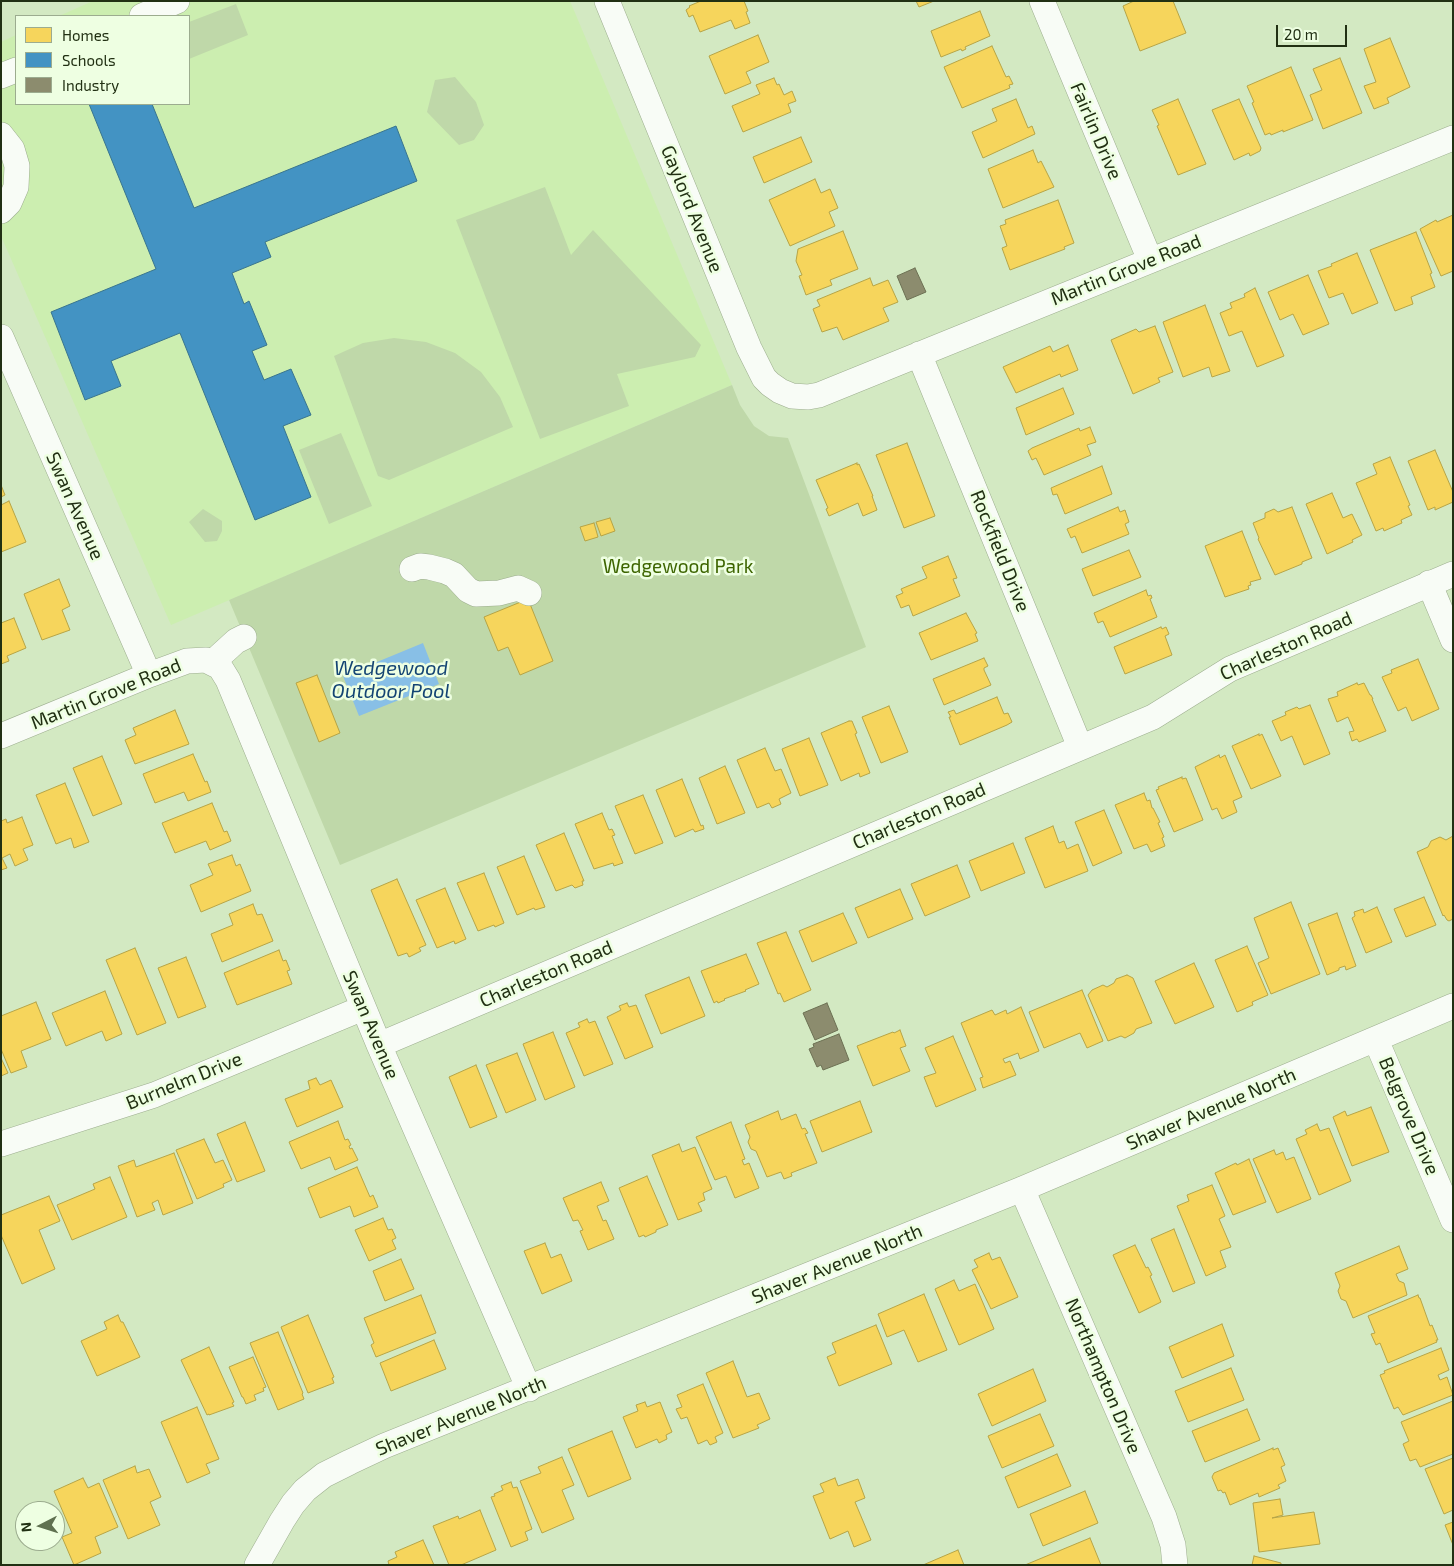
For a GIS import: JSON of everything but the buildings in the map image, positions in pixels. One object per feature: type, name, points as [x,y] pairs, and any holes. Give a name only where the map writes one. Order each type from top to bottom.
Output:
[{"type":"street","points":[[144,15],[177,1]]},
{"type":"street","name":"Gaylord Avenue","points":[[606,1],[748,348],[764,378],[770,384],[780,391],[799,397]]},
{"type":"street","name":"Fairlin Drive","points":[[1042,1],[1150,260]]},
{"type":"street","points":[[1,76],[15,70]]},
{"type":"street","points":[[1,135],[12,149],[16,166],[16,187],[9,203],[1,211]]},
{"type":"street","name":"Martin Grove Road","points":[[799,397],[819,395],[1453,138]]},
{"type":"street","name":"Swan Avenue","points":[[1,338],[149,675]]},
{"type":"street","name":"Rockfield Drive","points":[[919,354],[1080,748]]},
{"type":"street","points":[[412,569],[420,566],[429,566],[445,571],[454,575],[468,590],[476,594],[500,593],[518,588],[529,593]]},
{"type":"street","name":"Charleston Road","points":[[379,1045],[1153,717],[1230,669],[1258,655],[1453,574]]},
{"type":"street","points":[[1430,583],[1453,640]]},
{"type":"street","points":[[213,662],[236,641],[244,637]]},
{"type":"street","name":"Martin Grove Road","points":[[1,736],[149,675],[188,661],[213,662]]},
{"type":"street","name":"Swan Avenue","points":[[213,662],[220,667],[228,680],[363,1008],[529,1388]]},
{"type":"street","name":"Shaver Avenue North","points":[[257,1565],[293,1504],[305,1490],[324,1475],[384,1446],[1022,1189],[1453,1006]]},
{"type":"street","name":"Burnelm Drive","points":[[1,1144],[154,1095],[363,1008]]},
{"type":"street","name":"Belgrove Drive","points":[[1376,1040],[1453,1220]]},
{"type":"street","name":"Northampton Drive","points":[[1022,1189],[1164,1517],[1173,1545],[1175,1565]]},
{"type":"shaded area","points":[[93,1],[570,1],[732,385],[171,625],[1,236],[1,42],[15,35],[15,105],[190,105],[190,15],[61,15]]},
{"type":"green space","points":[[236,4],[248,35],[190,59],[190,22]]},
{"type":"green space","points":[[455,77],[476,102],[484,125],[474,140],[459,145],[427,112],[435,80]]},
{"type":"green space","points":[[545,187],[571,255],[593,230],[701,345],[695,357],[617,374],[629,406],[540,439],[456,220]]},
{"type":"green space","points":[[394,338],[426,342],[455,353],[481,372],[500,397],[513,427],[389,480],[378,476],[334,356],[363,343]]},
{"type":"green space","name":"Wedgewood Park","points":[[732,385],[740,405],[754,426],[769,436],[788,438],[866,647],[340,865],[229,600]]},
{"type":"green space","points":[[341,433],[372,506],[329,524],[299,450]]},
{"type":"green space","points":[[203,509],[222,521],[222,531],[217,541],[205,542],[189,522]]},
{"type":"water","name":"Wedgewood Outdoor Pool","points":[[423,643],[439,684],[359,716],[343,676]]}]
